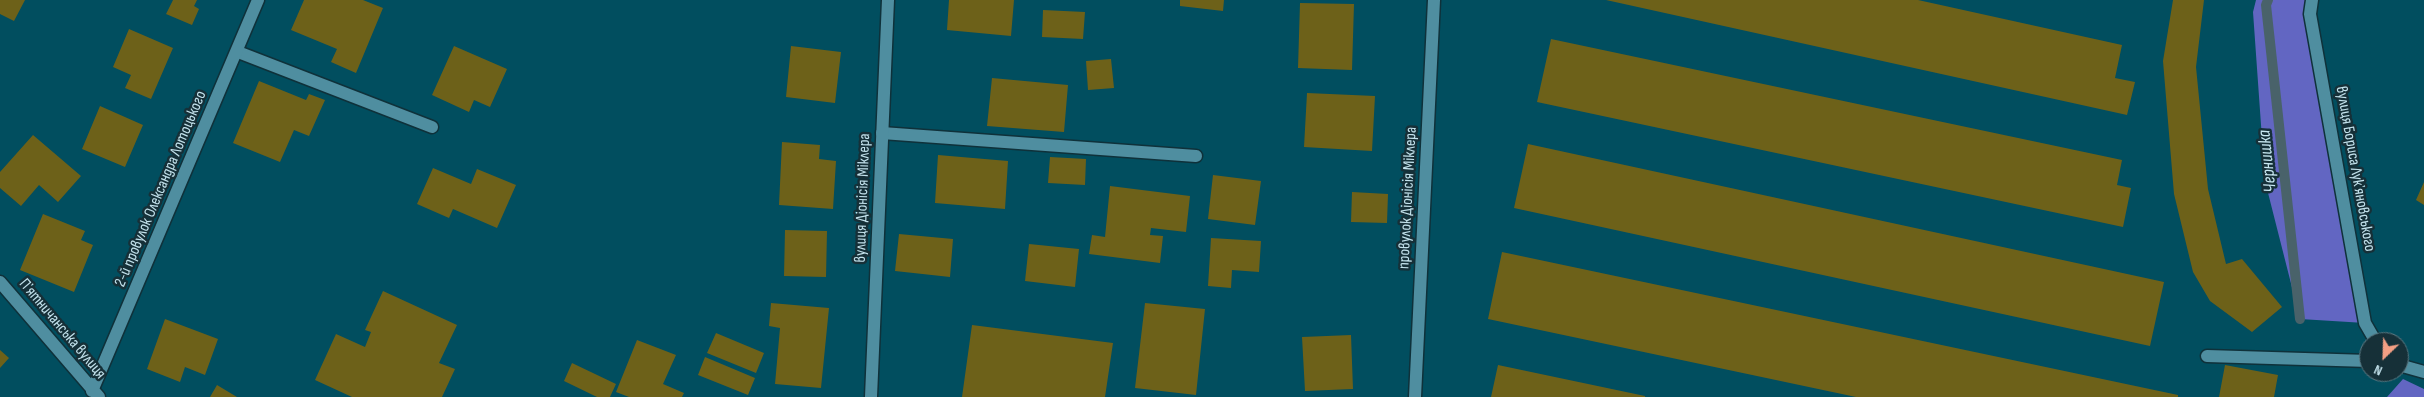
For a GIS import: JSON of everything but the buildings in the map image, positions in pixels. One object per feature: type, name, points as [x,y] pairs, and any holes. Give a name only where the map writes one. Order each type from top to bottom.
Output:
[{"type":"street","name":"2-й провулок Олександра Лотоцького","points":[[96,394],[258,0]]},
{"type":"street","name":"вулиця Діонісія Міклера","points":[[871,397],[888,0]]},
{"type":"street","name":"провулок Діонісія Міклера","points":[[1415,397],[1434,0]]},
{"type":"street","name":"вулиця Бориса Лукʼяновського","points":[[2312,0],[2310,14],[2365,323],[2370,332]]},
{"type":"street","points":[[238,52],[432,127]]},
{"type":"street","points":[[882,133],[1196,156]]},
{"type":"street","name":"Пʼятничанська вулиця","points":[[0,282],[96,394]]},
{"type":"street","points":[[2207,356],[2359,360]]},
{"type":"street","points":[[2409,368],[2424,372]]},
{"type":"shaded area","points":[[2256,0],[2312,0],[2365,323],[2300,319],[2265,181],[2253,12]]},
{"type":"shaded area","points":[[2400,382],[2409,382],[2424,389],[2424,397],[2387,397]]},
{"type":"waterway","name":"Чернишка","points":[[2268,0],[2266,5],[2300,319]]}]
